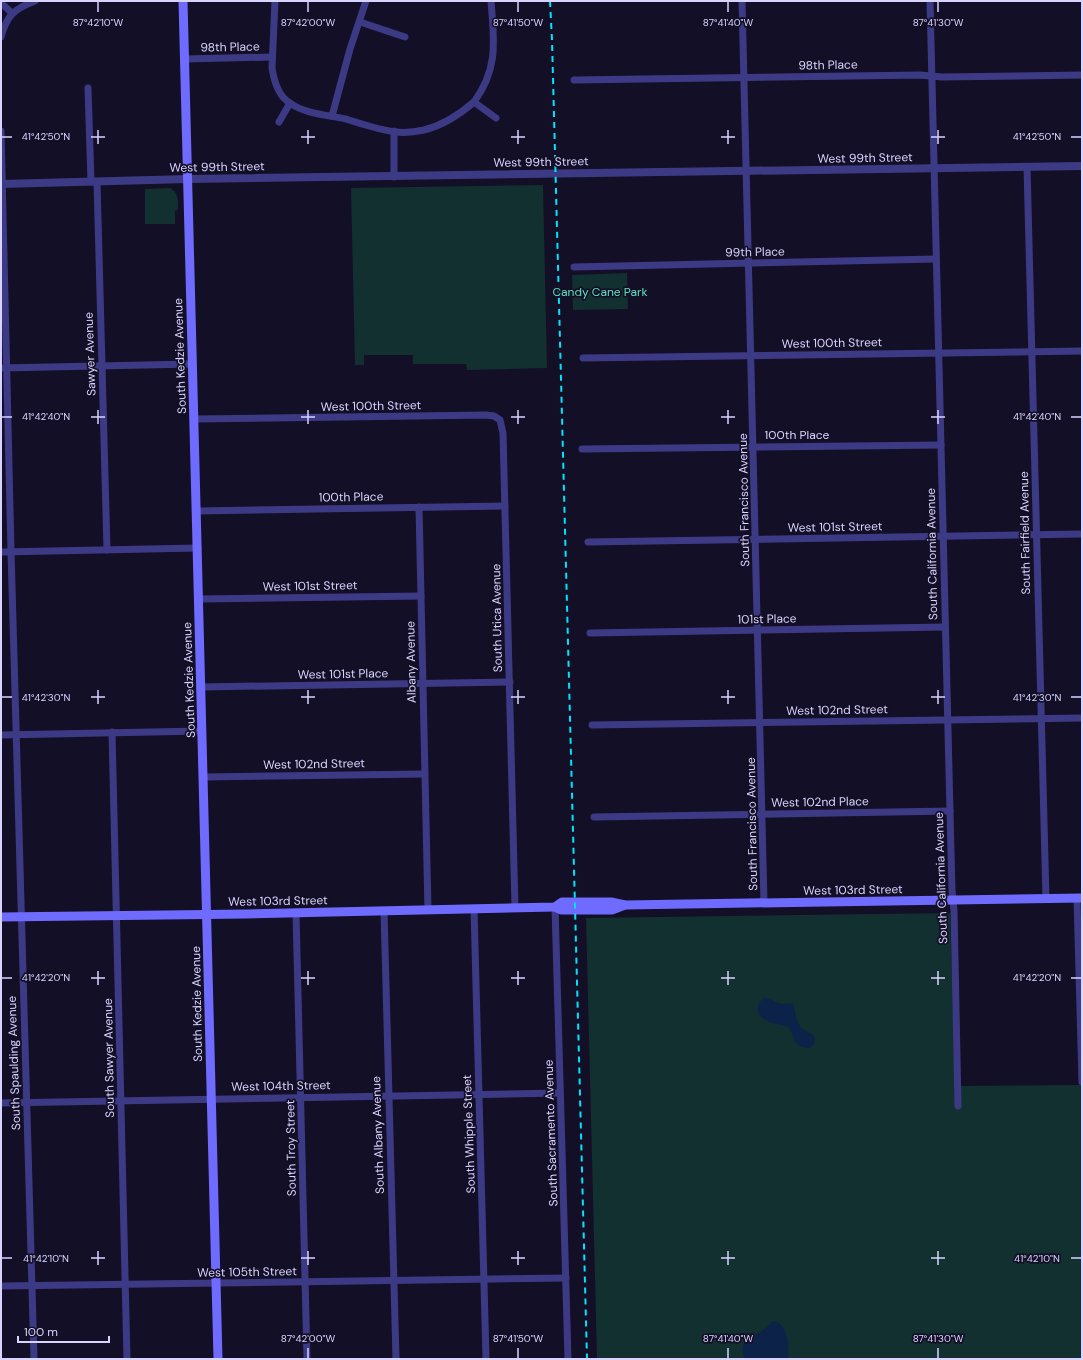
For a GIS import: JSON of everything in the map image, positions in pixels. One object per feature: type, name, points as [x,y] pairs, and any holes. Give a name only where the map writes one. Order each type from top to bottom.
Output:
[{"type":"main road","name":"South Kedzie Avenue","points":[[183,1],[218,1359]]},
{"type":"main road","name":"West 103rd Street","points":[[1,917],[296,913],[555,907],[562,902],[611,902],[625,905],[1079,898]]},
{"type":"street","points":[[1,37],[3,28],[12,13],[34,1]]},
{"type":"street","points":[[272,58],[275,1]]},
{"type":"street","points":[[332,116],[350,49],[366,1]]},
{"type":"street","points":[[394,177],[394,131],[413,132],[438,126],[452,119],[474,102],[488,80],[492,66],[494,35],[491,1]]},
{"type":"street","name":"South Francisco Avenue","points":[[742,1],[764,903]]},
{"type":"street","name":"South California Avenue","points":[[930,1],[947,720],[954,911],[958,1106]]},
{"type":"street","points":[[1,3],[12,13]]},
{"type":"street","points":[[360,22],[405,37]]},
{"type":"street","name":"98th Place","points":[[185,59],[272,58],[274,79],[282,97],[290,103],[309,111],[394,131]]},
{"type":"street","name":"98th Place","points":[[574,80],[744,77],[1082,75]]},
{"type":"street","name":"Sawyer Avenue","points":[[88,88],[94,182],[102,366],[107,550]]},
{"type":"street","points":[[474,102],[496,118]]},
{"type":"street","points":[[279,122],[290,103]]},
{"type":"street","name":"South Spaulding Avenue","points":[[1,131],[4,368],[11,552],[34,1359]]},
{"type":"street","name":"West 99th Street","points":[[2,184],[188,179],[1082,166]]},
{"type":"street","name":"South Fairfield Avenue","points":[[1027,167],[1046,899]]},
{"type":"street","name":"99th Place","points":[[574,267],[936,259]]},
{"type":"street","name":"West 100th Street","points":[[583,358],[1082,351]]},
{"type":"street","points":[[4,368],[193,364]]},
{"type":"street","name":"West 100th Street","points":[[194,419],[486,415],[494,416],[500,420]]},
{"type":"street","name":"South Utica Avenue","points":[[500,420],[503,433],[515,908]]},
{"type":"street","name":"100th Place","points":[[582,449],[941,445]]},
{"type":"street","name":"100th Place","points":[[196,511],[505,506]]},
{"type":"street","name":"Albany Avenue","points":[[419,507],[428,910]]},
{"type":"street","name":"West 101st Street","points":[[588,542],[1082,534]]},
{"type":"street","points":[[1,552],[198,548]]},
{"type":"street","name":"West 101st Street","points":[[199,599],[421,596]]},
{"type":"street","name":"101st Place","points":[[590,633],[945,627]]},
{"type":"street","name":"West 101st Place","points":[[201,687],[510,682]]},
{"type":"street","name":"West 102nd Street","points":[[592,725],[1082,718]]},
{"type":"street","points":[[1,735],[202,731]]},
{"type":"street","name":"South Sawyer Avenue","points":[[112,732],[127,1359]]},
{"type":"street","name":"West 102nd Street","points":[[204,777],[424,774]]},
{"type":"street","name":"West 102nd Place","points":[[594,817],[950,811]]},
{"type":"street","points":[[1079,898],[1082,1082]]},
{"type":"street","name":"South Sacramento Avenue","points":[[555,907],[568,1359]]},
{"type":"street","name":"South Whipple Street","points":[[474,909],[486,1359]]},
{"type":"street","name":"South Albany Avenue","points":[[384,911],[396,1359]]},
{"type":"street","name":"South Troy Street","points":[[296,913],[307,1359]]},
{"type":"street","name":"West 104th Street","points":[[1,1103],[212,1098],[560,1093]]},
{"type":"street","name":"West 105th Street","points":[[1,1286],[566,1278]]},
{"type":"green space","points":[[543,185],[547,368],[467,370],[466,364],[413,364],[413,355],[364,355],[364,365],[355,365],[351,188]]},
{"type":"green space","points":[[170,188],[175,192],[178,200],[178,210],[175,211],[175,224],[145,224],[145,189]]},
{"type":"green space","name":"Candy Cane Park","points":[[627,273],[628,309],[573,310],[572,275]]},
{"type":"green space","points":[[950,913],[955,1086],[1082,1085],[1082,1359],[597,1359],[586,918]]},
{"type":"water","points":[[765,998],[782,1004],[793,1004],[800,1026],[812,1034],[815,1038],[815,1042],[812,1046],[809,1048],[800,1045],[795,1041],[788,1027],[769,1022],[761,1017],[758,1006]]},
{"type":"water","points":[[773,1321],[778,1322],[782,1326],[786,1334],[788,1359],[745,1359],[743,1348],[746,1341],[766,1328]]},
{"type":"railway","points":[[550,1],[587,1359]]}]
